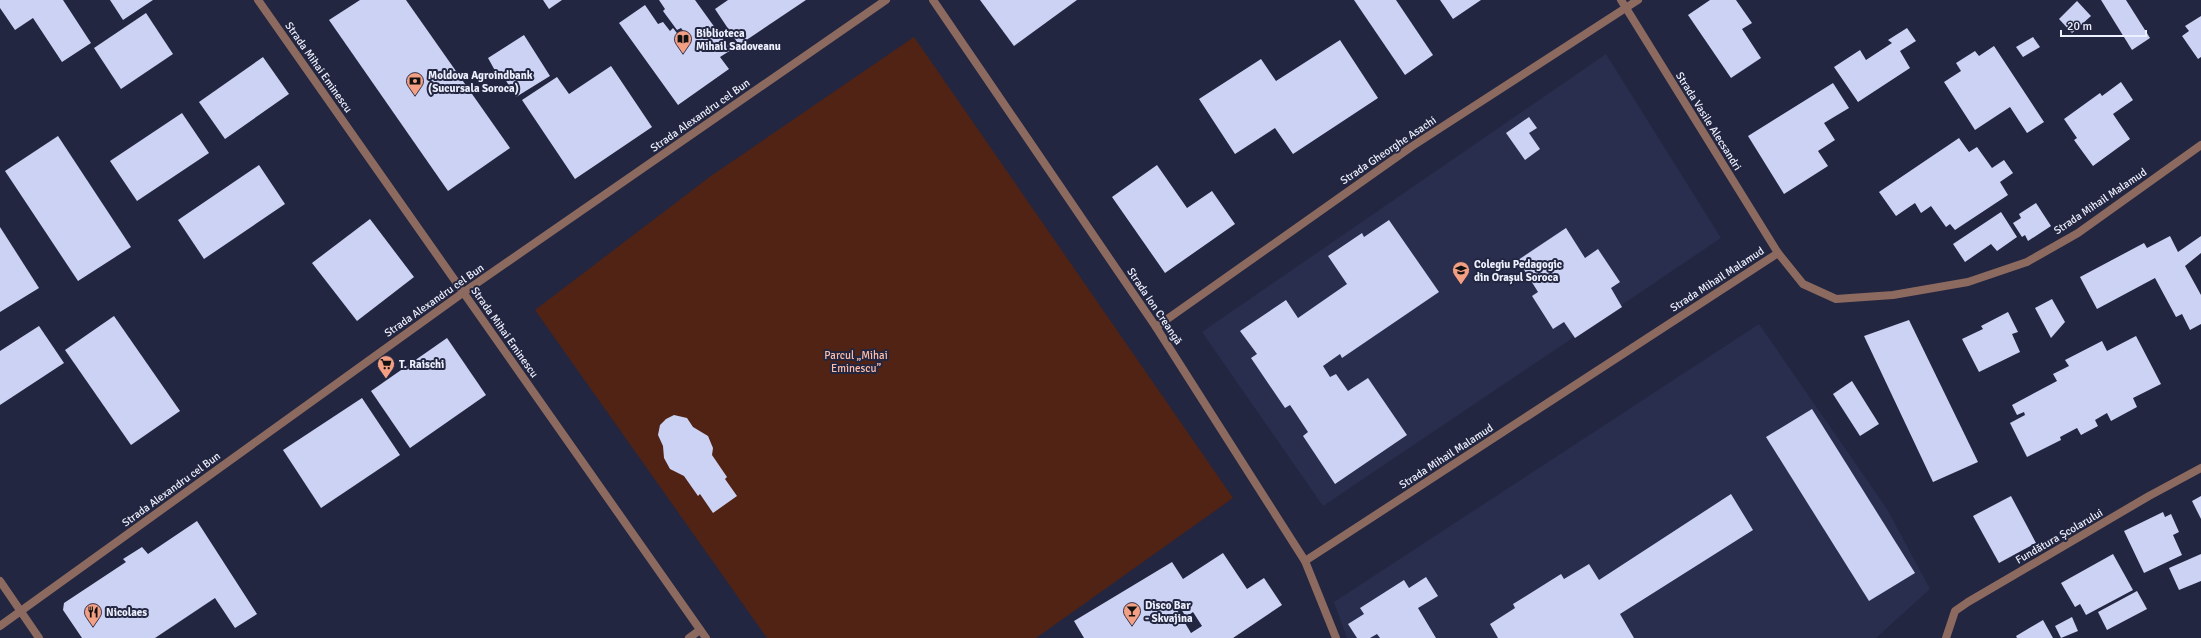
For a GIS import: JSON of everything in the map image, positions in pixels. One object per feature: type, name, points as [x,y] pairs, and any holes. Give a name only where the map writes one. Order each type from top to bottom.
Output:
[{"type":"street","name":"Strada Mihai Eminescu","points":[[258,0],[706,638]]},
{"type":"street","name":"Strada Alexandru cel Bun","points":[[0,626],[464,292],[886,0]]},
{"type":"street","name":"Strada Ion Creangă","points":[[933,0],[1156,327],[1305,560],[1336,638]]},
{"type":"street","name":"Strada Vasile Alecsandri","points":[[1621,0],[1778,253]]},
{"type":"street","name":"Strada Gheorghe Asachi","points":[[1156,327],[1411,147],[1638,0]]},
{"type":"street","name":"Strada Mihail Malamud","points":[[1305,560],[1778,253],[1803,284],[1836,299],[1893,295],[1968,282],[2027,262],[2078,233],[2201,145]]},
{"type":"street","name":"Fundătura Școlarului","points":[[1946,638],[1956,611],[1968,602],[2149,496],[2201,468]]},
{"type":"street","points":[[0,581],[39,638]]},
{"type":"street","points":[[689,638],[700,630]]},
{"type":"shaded area","name":"Colegiu Pedagogic din Orașul Soroca","points":[[1606,54],[1721,238],[1323,506],[1202,332]]},
{"type":"shaded area","points":[[1759,324],[1887,509],[1930,589],[1876,638],[1347,638],[1334,602]]},
{"type":"green space","name":"Parcul „Mihai Eminescu”","points":[[914,37],[1233,498],[1036,638],[767,638],[535,310],[711,176]]},
{"type":"building","points":[[0,0],[63,0],[91,43],[62,62],[33,18],[15,30],[0,8]]},
{"type":"building","points":[[110,0],[153,0],[123,20]]},
{"type":"building","points":[[360,0],[406,0],[510,148],[448,191],[329,20]]},
{"type":"building","points":[[543,0],[562,0],[549,9]]},
{"type":"building","name":"Biblioteca Mihail Sadoveanu","points":[[659,0],[695,0],[731,50],[720,57],[729,69],[678,105],[619,23],[645,5],[658,24],[663,22],[670,31],[673,28],[683,41],[688,37],[681,28],[677,30],[663,11],[665,9]]},
{"type":"building","points":[[728,0],[806,0],[739,45],[715,9]]},
{"type":"building","points":[[980,0],[1077,0],[1014,46]]},
{"type":"building","points":[[1354,0],[1396,0],[1433,55],[1405,75]]},
{"type":"building","points":[[1440,0],[1481,0],[1453,19]]},
{"type":"building","points":[[1710,0],[1736,0],[1752,23],[1742,29],[1761,58],[1731,78],[1688,15]]},
{"type":"building","points":[[2101,0],[2126,0],[2150,38],[2132,50]]},
{"type":"building","points":[[2077,1],[2091,16],[2072,33],[2059,19]]},
{"type":"building","points":[[146,13],[173,54],[121,89],[94,48]]},
{"type":"building","points":[[2201,16],[2201,57],[2198,59],[2182,36],[2189,31],[2185,26]]},
{"type":"building","points":[[1907,28],[1916,41],[1900,51],[1910,68],[1858,102],[1834,67],[1860,50],[1866,60],[1892,43],[1888,40]]},
{"type":"building","points":[[524,35],[550,76],[516,97],[502,74],[498,76],[488,58]]},
{"type":"building","points":[[2033,37],[2040,47],[2023,57],[2016,47]]},
{"type":"building","points":[[1340,40],[1378,98],[1293,154],[1275,128],[1235,154],[1199,99],[1261,59],[1276,81]]},
{"type":"building","points":[[1994,46],[2044,122],[2027,133],[2010,107],[1975,130],[1944,82],[1961,71],[1956,63],[1975,51],[1979,56]]},
{"type":"building","points":[[263,57],[289,94],[225,139],[199,102]]},
{"type":"building","points":[[611,66],[652,127],[575,179],[522,100],[557,77],[569,94]]},
{"type":"building","points":[[2121,82],[2133,100],[2113,114],[2130,139],[2093,166],[2074,140],[2077,138],[2064,119],[2100,93],[2102,96]]},
{"type":"building","points":[[1833,83],[1849,108],[1824,123],[1835,140],[1818,151],[1828,166],[1784,194],[1748,136]]},
{"type":"building","points":[[182,113],[209,153],[137,201],[110,161]]},
{"type":"building","points":[[1529,117],[1537,128],[1529,133],[1540,149],[1525,160],[1506,133]]},
{"type":"building","points":[[58,136],[131,247],[78,281],[5,171]]},
{"type":"building","points":[[1959,138],[1969,152],[1977,147],[1992,168],[2004,160],[2013,173],[2000,182],[2008,195],[1955,230],[1950,224],[1946,227],[1931,206],[1921,213],[1915,203],[1896,216],[1879,192]]},
{"type":"building","points":[[259,165],[285,204],[204,259],[178,220]]},
{"type":"building","points":[[1157,165],[1187,208],[1212,191],[1235,224],[1165,273],[1112,197]]},
{"type":"building","points":[[2036,203],[2051,226],[2028,241],[2025,235],[2022,237],[2013,223],[2021,218],[2019,214]]},
{"type":"building","points":[[2001,212],[2017,237],[1997,251],[1991,244],[1965,262],[1953,244]]},
{"type":"building","points":[[370,219],[414,277],[357,321],[312,263]]},
{"type":"building","points":[[1389,220],[1439,292],[1342,358],[1340,354],[1323,366],[1330,377],[1336,374],[1348,391],[1368,378],[1407,435],[1335,484],[1303,436],[1308,432],[1290,405],[1285,408],[1251,358],[1257,354],[1240,331],[1286,300],[1298,318],[1347,284],[1328,256],[1362,233],[1364,237]]},
{"type":"building","points":[[0,227],[39,288],[0,312]]},
{"type":"building","points":[[1566,228],[1585,258],[1598,249],[1620,282],[1611,288],[1622,307],[1575,338],[1564,322],[1553,329],[1532,296],[1538,292],[1518,260]]},
{"type":"building","points":[[2170,236],[2178,252],[2201,236],[2201,253],[2185,266],[2201,295],[2201,324],[2190,330],[2182,314],[2176,317],[2155,278],[2097,309],[2080,277],[2144,243],[2147,248]]},
{"type":"building","points":[[2052,299],[2065,322],[2051,338],[2035,308]]},
{"type":"building","points":[[2008,312],[2018,332],[2012,334],[2020,352],[1979,372],[1962,339],[1983,329],[1981,326]]},
{"type":"building","points":[[114,316],[180,411],[131,445],[65,350]]},
{"type":"building","points":[[1909,320],[1978,462],[1933,482],[1864,336]]},
{"type":"building","points":[[39,326],[64,363],[0,405],[0,351]]},
{"type":"building","points":[[2136,336],[2161,384],[2133,398],[2137,407],[2111,421],[2107,413],[2095,420],[2098,426],[2081,435],[2077,428],[2060,437],[2061,440],[2027,457],[2010,423],[2025,415],[2024,412],[2017,415],[2012,405],[2057,381],[2053,374],[2069,366],[2065,360],[2102,341],[2107,351]]},
{"type":"building","points":[[447,338],[486,395],[410,448],[371,391]]},
{"type":"building","points":[[1852,381],[1879,424],[1860,436],[1833,394]]},
{"type":"building","points":[[362,398],[400,455],[321,508],[283,450]]},
{"type":"building","points":[[1812,409],[1915,573],[1869,601],[1766,437]]},
{"type":"building","points":[[674,415],[687,418],[693,427],[708,436],[713,448],[712,455],[727,477],[725,479],[737,496],[713,513],[700,494],[698,496],[684,476],[670,469],[664,458],[663,446],[658,435],[660,425],[666,419]]},
{"type":"building","points":[[1731,494],[1753,530],[1620,614],[1634,638],[1498,638],[1490,624],[1515,608],[1513,604],[1561,574],[1564,579],[1589,564],[1599,580]]},
{"type":"building","points":[[2011,496],[2036,543],[1999,563],[1973,516]]},
{"type":"building","points":[[2201,496],[2201,519],[2192,501]]},
{"type":"building","points":[[2163,512],[2165,517],[2171,514],[2179,532],[2173,535],[2182,555],[2144,573],[2124,531]]},
{"type":"building","points":[[197,521],[257,614],[235,628],[215,598],[155,638],[82,638],[63,610],[64,603],[126,562],[123,559],[142,547],[148,554]]},
{"type":"building","points":[[1223,553],[1247,589],[1264,578],[1282,605],[1233,638],[1084,638],[1074,621],[1172,562],[1183,579]],"holes":[[[1176,601],[1186,617],[1193,612],[1202,626],[1191,633],[1173,603]]]},
{"type":"building","points":[[2113,554],[2133,590],[2086,615],[2080,604],[2075,607],[2061,583]]},
{"type":"building","points":[[2201,554],[2201,581],[2179,590],[2169,568]]},
{"type":"building","points":[[1426,577],[1438,596],[1418,608],[1436,638],[1380,638],[1377,634],[1370,638],[1357,638],[1348,624],[1364,614],[1360,608],[1404,580],[1409,588]]},
{"type":"building","points":[[2137,591],[2147,609],[2107,630],[2098,612]]},
{"type":"building","points":[[2072,617],[2078,631],[2061,638],[2055,626]]},
{"type":"building","points":[[2043,620],[2053,638],[2017,638],[2016,636]]},
{"type":"place","name":"Biblioteca Mihail Sadoveanu","points":[[683,54]]},
{"type":"place","name":"Moldova Agroindbank (Sucursala Soroca)","points":[[415,96]]},
{"type":"place","name":"Colegiu Pedagogic din Orașul Soroca","points":[[1461,285]]},
{"type":"place","name":"T. Raischi","points":[[386,379]]},
{"type":"place","name":"Disco Bar - Skvajina","points":[[1132,626]]},
{"type":"place","name":"Nicolaes","points":[[93,627]]}]
